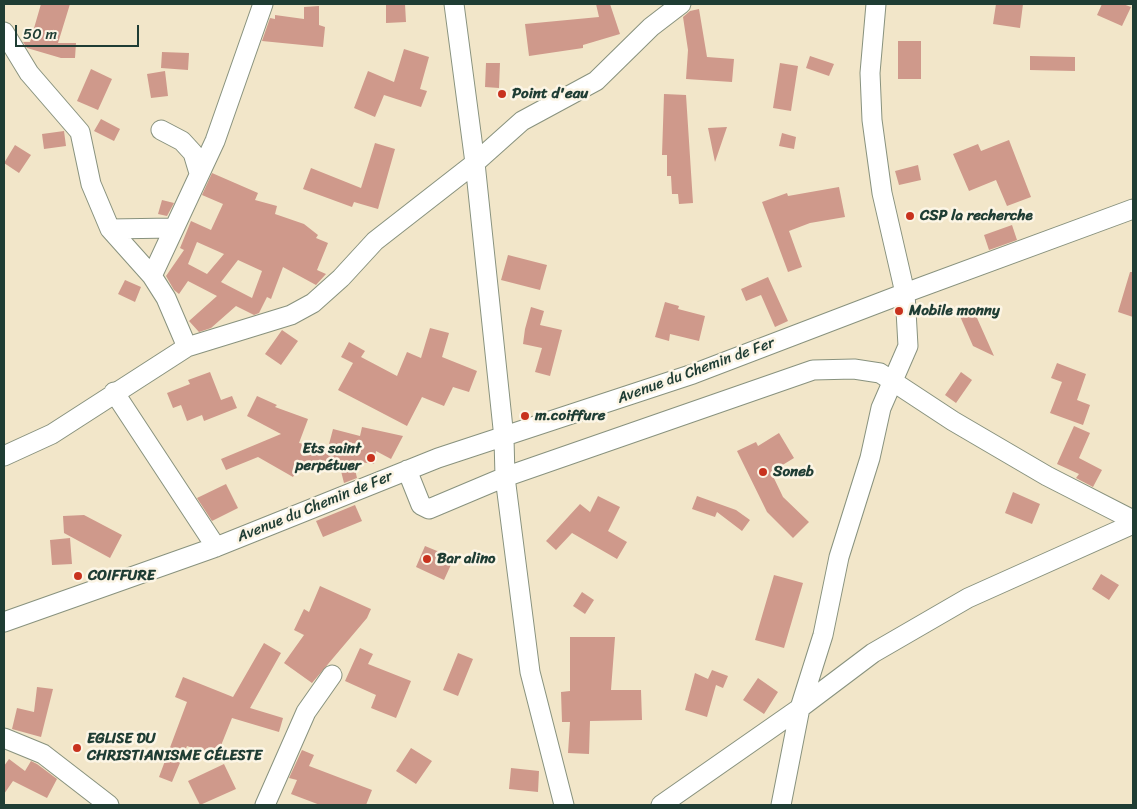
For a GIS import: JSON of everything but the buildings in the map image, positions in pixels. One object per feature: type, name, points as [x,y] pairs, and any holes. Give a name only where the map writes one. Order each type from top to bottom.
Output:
[{"type":"street","points":[[152,276],[214,142],[263,4]]},
{"type":"street","points":[[454,4],[475,163],[504,438],[505,477],[530,672],[564,805]]},
{"type":"street","points":[[4,456],[52,434],[186,347],[291,314],[313,303],[341,278],[375,241],[475,163],[522,121],[596,81],[651,27],[681,4]]},
{"type":"street","points":[[781,805],[800,708],[823,635],[839,557],[870,458],[881,408],[908,346],[904,293],[882,193],[872,120],[870,73],[876,4]]},
{"type":"street","points":[[4,32],[29,72],[80,132],[91,184],[110,229],[152,276],[166,298],[186,347]]},
{"type":"street","points":[[161,130],[182,141],[192,153],[199,173]]},
{"type":"street","name":"Avenue du Chemin de Fer","points":[[4,622],[216,547],[438,458],[504,438],[693,374],[904,293],[1133,209]]},
{"type":"street","points":[[110,229],[173,228]]},
{"type":"street","points":[[407,470],[420,504],[429,509],[505,477],[812,370],[854,369],[880,373],[953,421],[1047,476],[1133,520]]},
{"type":"street","points":[[114,392],[216,547]]},
{"type":"street","points":[[661,805],[800,708],[873,653],[968,598],[1133,524]]},
{"type":"street","points":[[266,805],[306,712],[332,675]]},
{"type":"street","points":[[5,741],[43,754],[109,805]]},
{"type":"place","name":"Point d'eau","points":[[502,94]]},
{"type":"place","name":"CSP la recherche","points":[[910,216]]},
{"type":"place","name":"Mobile monny","points":[[899,311]]},
{"type":"place","name":"m.coiffure","points":[[525,416]]},
{"type":"place","name":"Ets saint perpétuer","points":[[371,458]]},
{"type":"place","name":"Soneb","points":[[763,472]]},
{"type":"place","name":"Bar alino","points":[[427,559]]},
{"type":"place","name":"COIFFURE","points":[[78,576]]},
{"type":"place","name":"EGLISE DU CHRISTIANISME CÉLESTE","points":[[77,748]]}]
